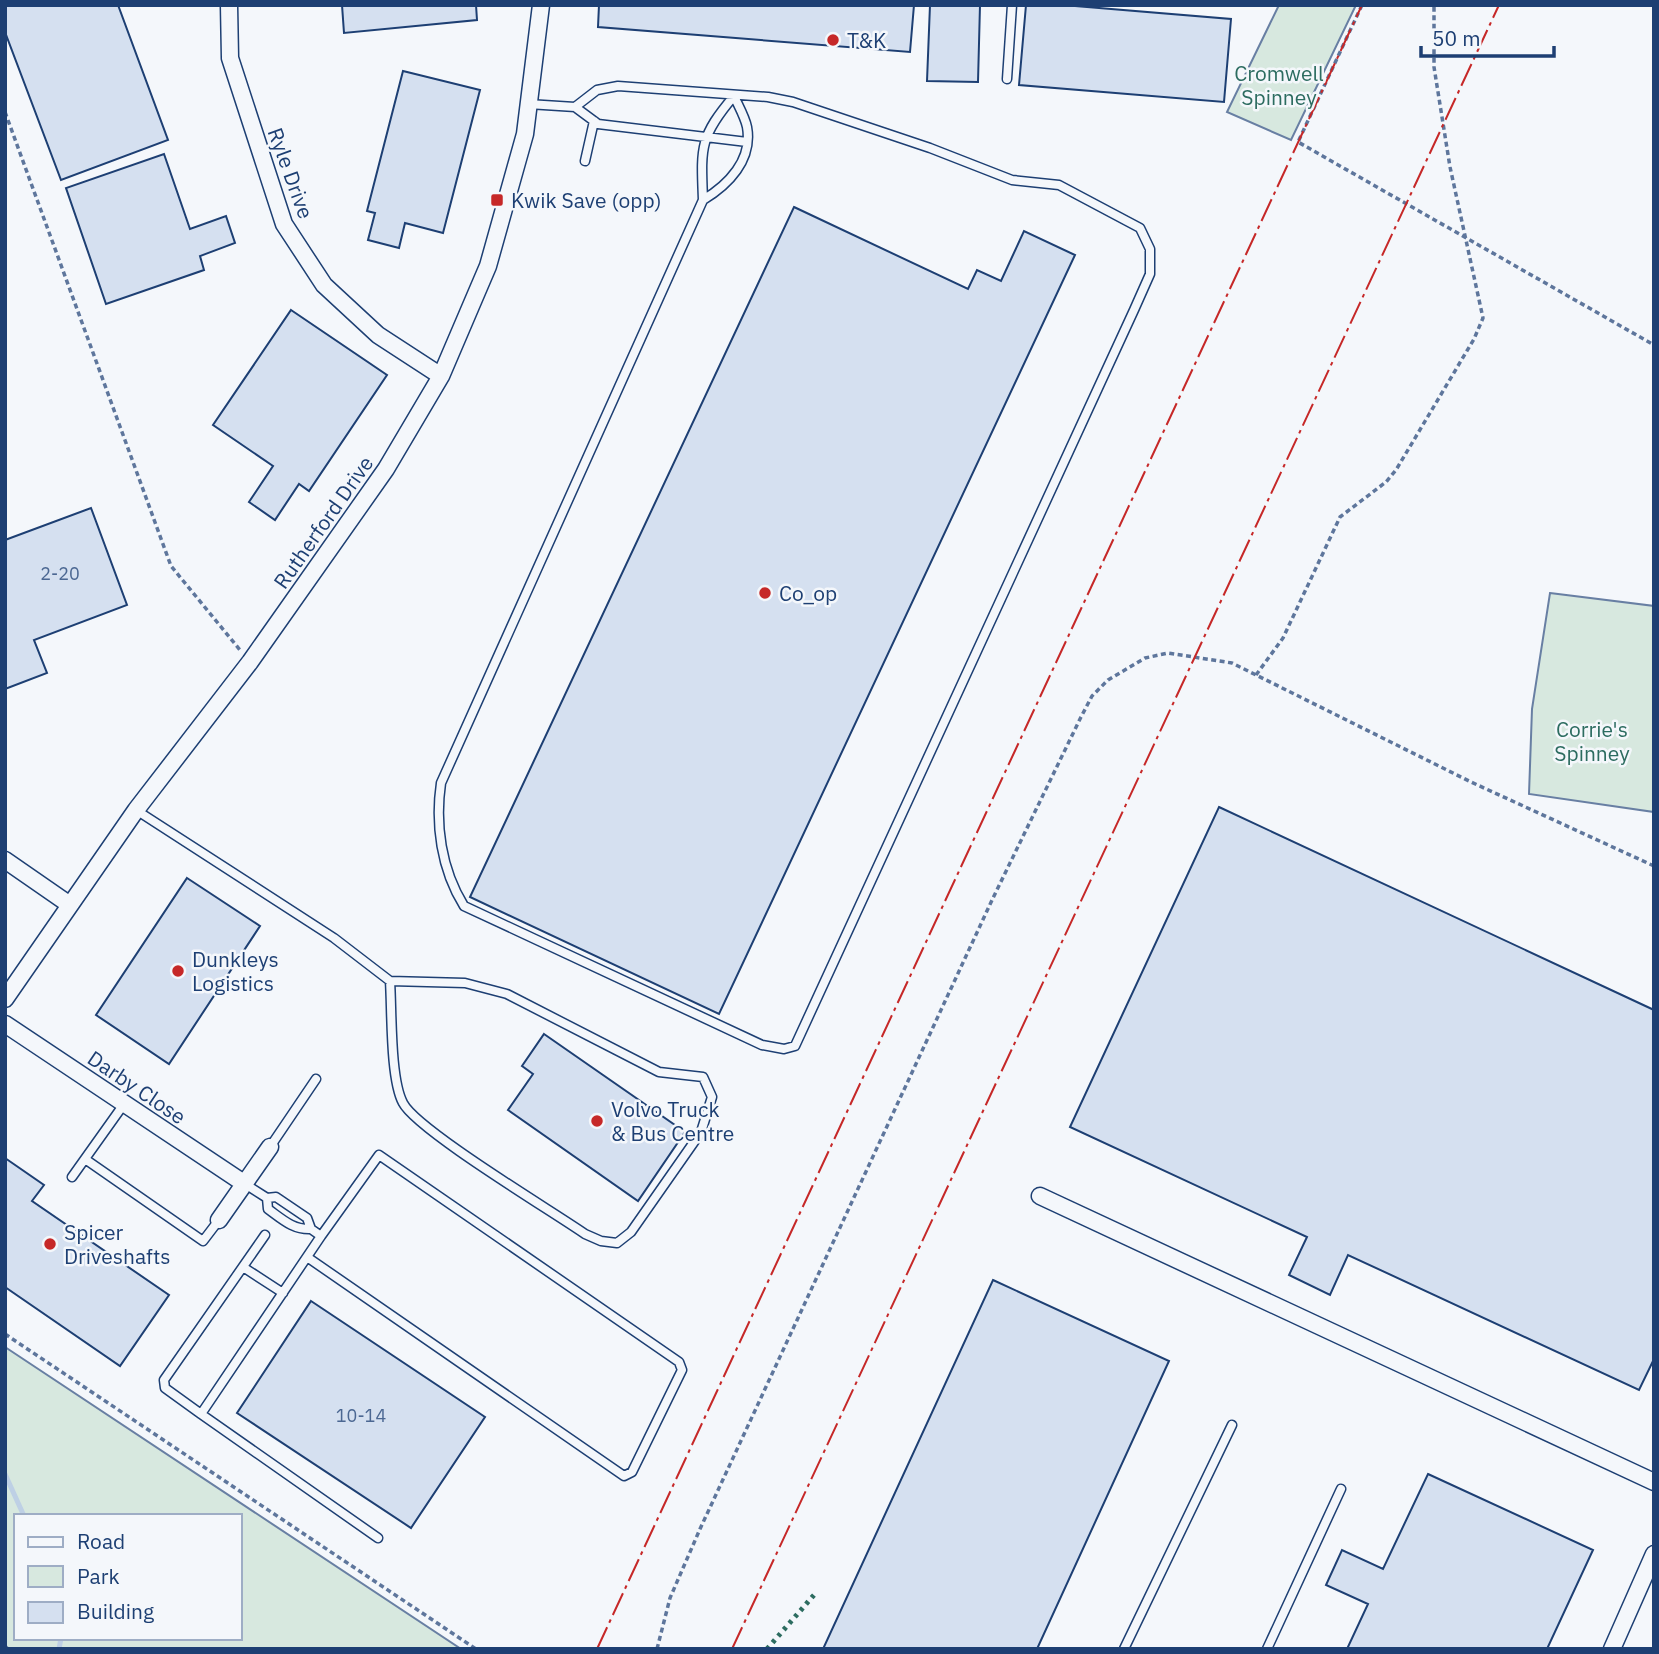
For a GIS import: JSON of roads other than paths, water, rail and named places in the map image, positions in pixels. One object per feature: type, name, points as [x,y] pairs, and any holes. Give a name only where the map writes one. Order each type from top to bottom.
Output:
[{"type":"street","name":"Ryle Drive","points":[[229,5],[230,58],[284,224],[324,285],[378,335],[440,376]]},
{"type":"street","name":"Rutherford Drive","points":[[5,999],[136,810],[250,662],[386,469],[440,376],[488,266],[525,134],[541,5]]},
{"type":"street","points":[[5,860],[70,905]]},
{"type":"street","name":"Darby Close","points":[[5,1024],[245,1184]]},
{"type":"street","points":[[219,1220],[270,1147]]},
{"type":"street","points":[[1040,1196],[1654,1482]]},
{"type":"street","points":[[1612,1649],[1654,1554]]},
{"type":"lane","points":[[1007,79],[1012,5]]},
{"type":"lane","points":[[575,107],[597,90],[618,86],[706,92],[793,102],[930,148],[1012,180],[1059,185],[1140,228],[1150,249],[1150,274],[1128,323],[795,1046],[784,1049],[762,1045],[464,906],[453,889],[439,832],[441,783],[703,200],[701,151],[705,137],[733,96]]},
{"type":"lane","points":[[703,200],[734,178],[747,142],[747,126],[733,96]]},
{"type":"lane","points":[[528,104],[575,107],[594,121],[747,142]]},
{"type":"lane","points":[[584,161],[594,121]]},
{"type":"lane","points":[[136,810],[334,938],[390,981],[465,982],[507,994],[659,1072],[703,1077],[712,1097],[701,1132],[631,1232],[617,1243],[601,1241],[585,1234],[442,1137],[410,1111],[403,1103],[397,1084],[390,981]]},
{"type":"lane","points":[[270,1147],[316,1079]]},
{"type":"lane","points":[[72,1177],[124,1104]]},
{"type":"lane","points":[[201,1414],[321,1236],[379,1155],[678,1362],[682,1370],[632,1472],[624,1476],[307,1257]]},
{"type":"lane","points":[[85,1158],[203,1241],[219,1220]]},
{"type":"lane","points":[[245,1184],[267,1198],[276,1197],[307,1218],[311,1229],[321,1236]]},
{"type":"lane","points":[[267,1198],[268,1209],[285,1221],[299,1230],[311,1229]]},
{"type":"lane","points":[[265,1236],[164,1380],[166,1388],[378,1538]]},
{"type":"lane","points":[[243,1266],[283,1293]]},
{"type":"lane","points":[[1124,1649],[1232,1425]]},
{"type":"lane","points":[[1267,1649],[1341,1489]]},
{"type":"waterway","points":[[5,1474],[23,1514]]},
{"type":"waterway","points":[[59,1649],[61,1640]]},
{"type":"place","name":"T&K","points":[[833,40]]},
{"type":"place","name":"Kwik Save (opp)","points":[[497,200]]},
{"type":"place","name":"Co_op","points":[[765,593]]},
{"type":"place","name":"Dunkleys Logistics","points":[[178,971]]},
{"type":"place","name":"Volvo Truck & Bus Centre","points":[[597,1121]]},
{"type":"place","name":"Spicer Driveshafts","points":[[50,1244]]},
{"type":"park label","name":"Cromwell Spinney","points":[[1279,85]]},
{"type":"park label","name":"Corrie's Spinney","points":[[1592,741]]}]
